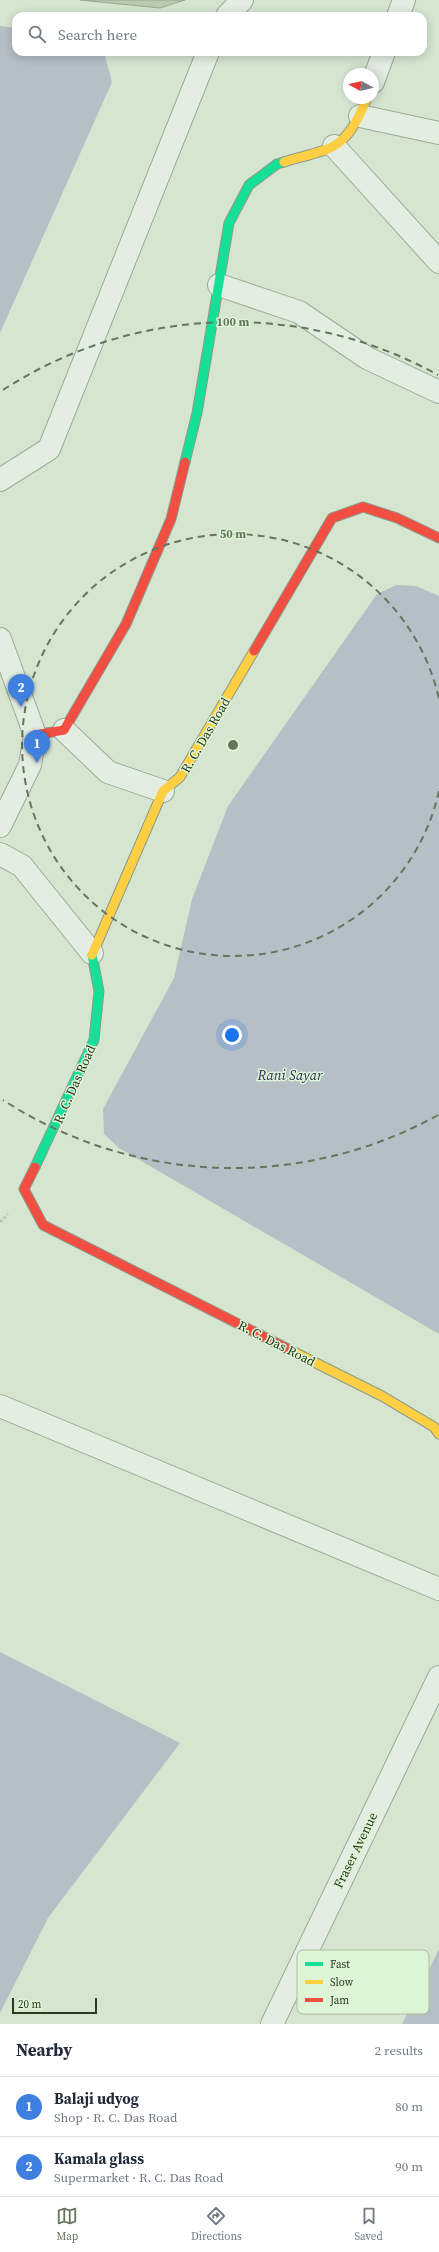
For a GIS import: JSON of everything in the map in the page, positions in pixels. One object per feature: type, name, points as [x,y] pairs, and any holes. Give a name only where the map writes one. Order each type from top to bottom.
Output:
[{"type":"street","points":[[231,12],[242,0]]},
{"type":"street","points":[[400,12],[404,0]]},
{"type":"street","points":[[0,480],[49,449],[206,56]]},
{"type":"street","points":[[378,68],[383,56]]},
{"type":"street","points":[[35,735],[64,730],[126,624],[171,519],[198,413],[230,223],[248,185],[277,164],[334,146],[348,133],[364,107],[439,133]]},
{"type":"street","points":[[334,146],[439,262]]},
{"type":"street","points":[[219,285],[299,312],[367,358],[439,392]]},
{"type":"street","name":"R. C. Das Road","points":[[439,538],[397,518],[363,507],[332,518],[180,777],[163,791],[92,953],[99,991],[94,1040],[62,1112],[24,1189],[43,1225],[382,1396],[434,1427],[439,1434]]},
{"type":"street","points":[[0,639],[35,735],[30,765],[0,826]]},
{"type":"street","points":[[64,730],[108,772],[163,791]]},
{"type":"street","points":[[0,854],[22,866],[92,953]]},
{"type":"street","points":[[0,1406],[438,1587]]},
{"type":"street","name":"Fraser Avenue","points":[[308,1950],[439,1676]]},
{"type":"street","name":"Fraser Avenue","points":[[272,2024],[297,1972]]},
{"type":"water","points":[[0,26],[12,28],[12,56],[105,56],[112,82],[0,333]]},
{"type":"water","name":"Rani Sayar","points":[[396,585],[416,586],[439,596],[439,1334],[119,1148],[104,1134],[103,1109],[174,978],[192,899],[228,806],[377,594]]},
{"type":"water","points":[[0,1652],[180,1743],[48,1918],[0,2013]]},
{"type":"water","points":[[439,1949],[439,2024],[402,2024],[407,2014],[429,2014],[429,1969]]},
{"type":"building","points":[[80,0],[185,0],[160,8]]},
{"type":"traffic: fast","points":[[185,462],[197,413],[229,223],[249,185],[277,164],[284,162]]},
{"type":"traffic: fast","points":[[35,1167],[94,1040],[99,991],[92,955]]},
{"type":"traffic: slow","points":[[284,162],[323,151],[340,142],[354,125],[364,104]]},
{"type":"traffic: slow","points":[[92,955],[163,791],[180,777],[254,651]]},
{"type":"traffic: slow","points":[[290,1350],[382,1396],[434,1427],[439,1434]]},
{"type":"traffic: jam","points":[[35,735],[64,730],[126,624],[171,519],[185,462]]},
{"type":"traffic: jam","points":[[254,651],[332,518],[363,507],[397,518],[439,538]]},
{"type":"traffic: jam","points":[[35,1167],[24,1189],[43,1225],[290,1350]]},
{"type":"place","name":"Kamala glass","points":[[21,707]]},
{"type":"place","name":"Balaji udyog","points":[[37,763]]}]
